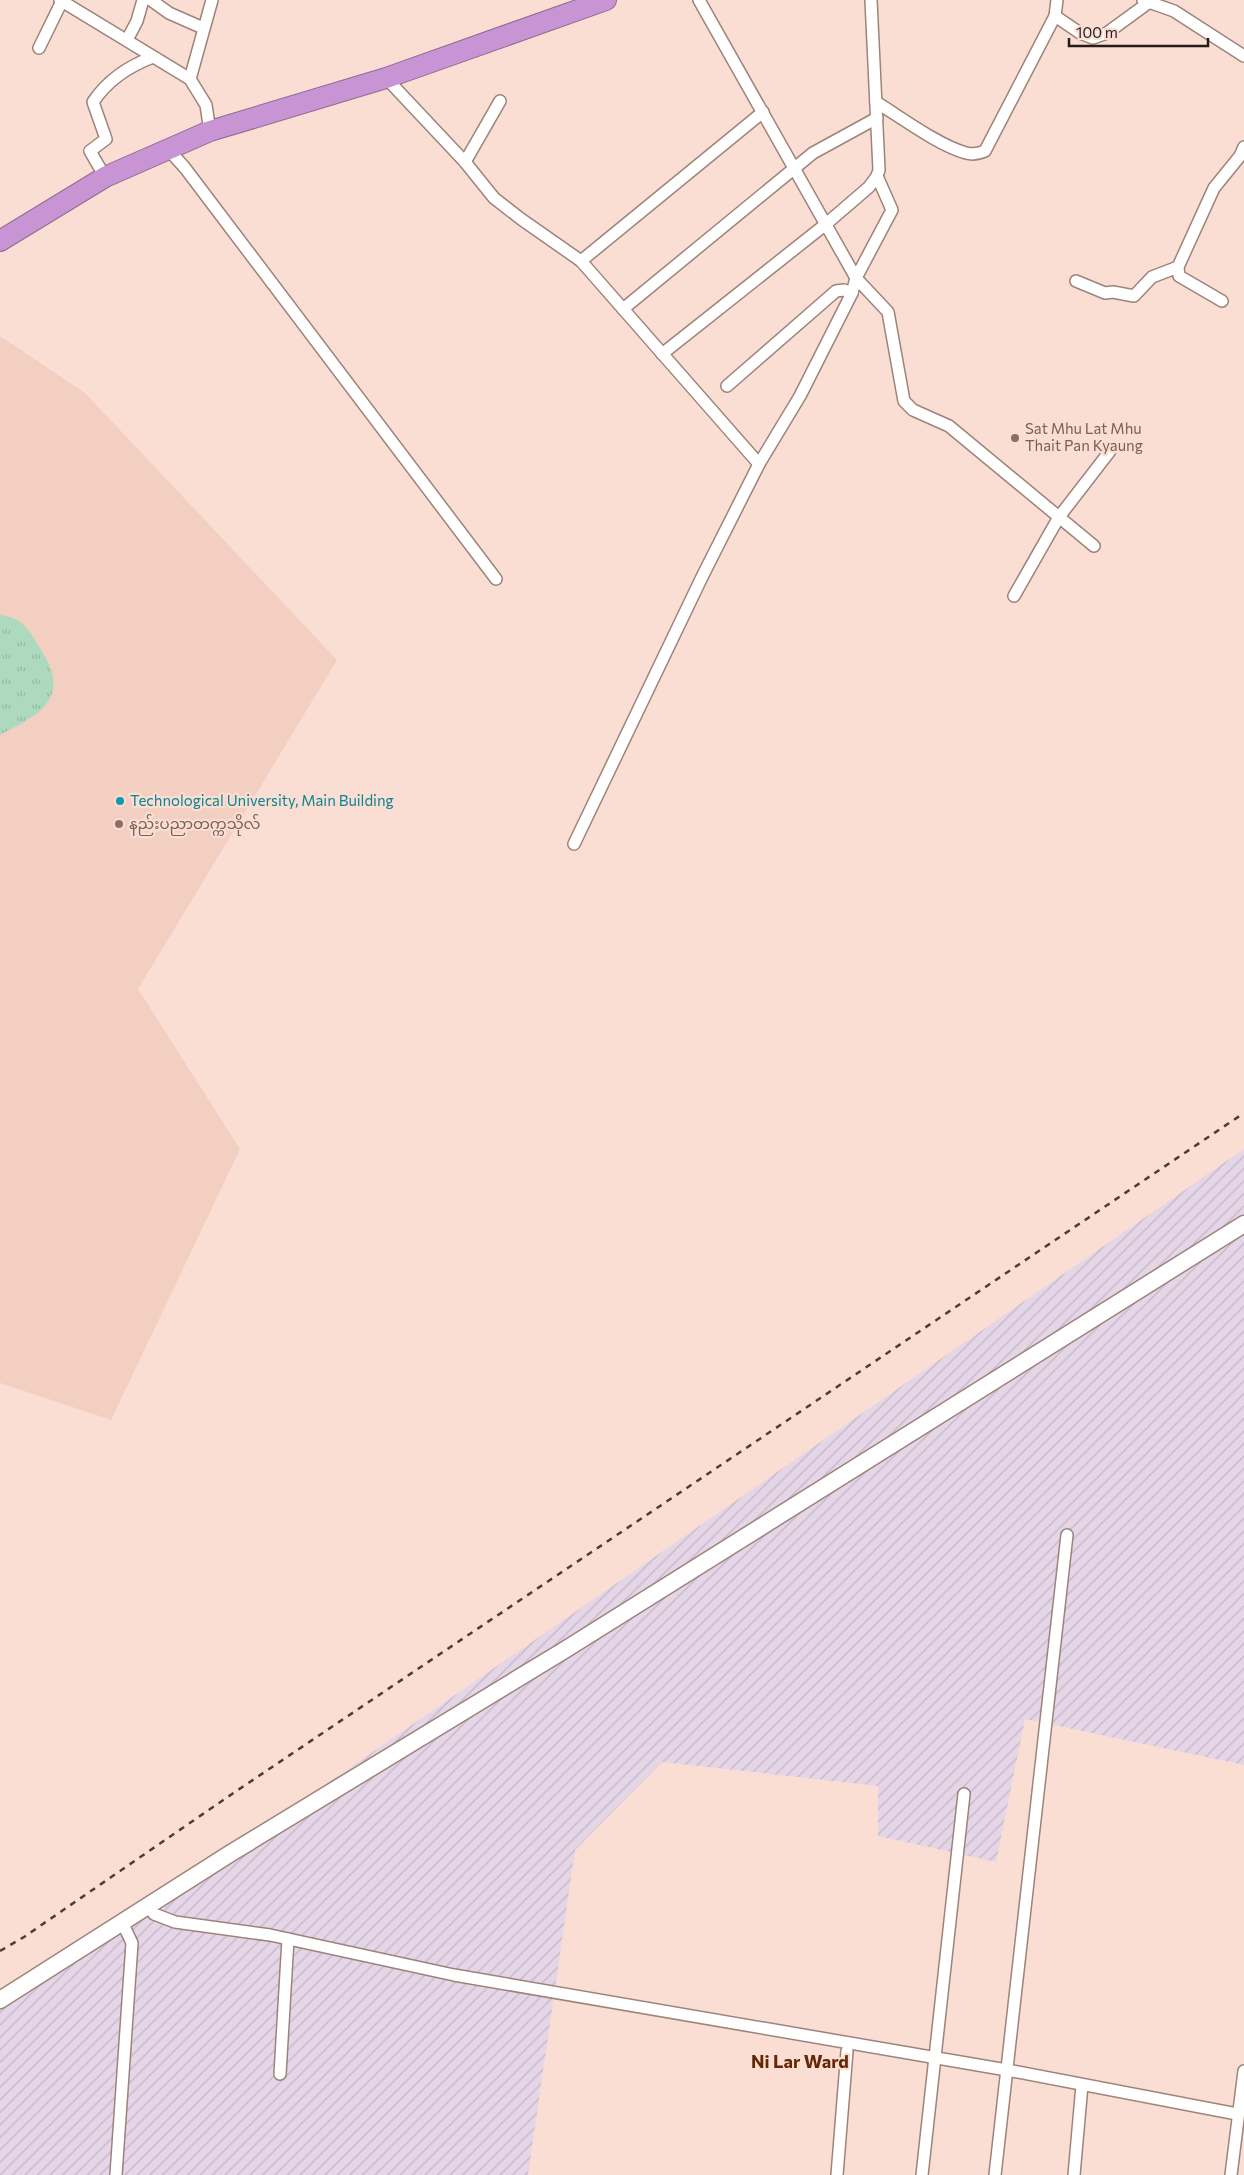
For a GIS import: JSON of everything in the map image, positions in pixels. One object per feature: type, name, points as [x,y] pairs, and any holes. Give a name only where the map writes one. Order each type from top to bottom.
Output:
[{"type":"highway","points":[[0,241],[105,177],[210,131],[386,78],[606,0]]},
{"type":"street","points":[[39,48],[61,0],[190,79],[206,104],[210,131]]},
{"type":"street","points":[[127,40],[137,21],[143,0]]},
{"type":"street","points":[[152,0],[169,13],[203,28]]},
{"type":"street","points":[[190,79],[212,0]]},
{"type":"street","points":[[699,0],[856,278],[888,312],[904,401],[913,410],[949,426],[1094,546]]},
{"type":"street","points":[[662,354],[826,224],[869,187],[877,176],[879,170],[871,0]]},
{"type":"street","points":[[876,102],[941,142],[966,153],[977,155],[985,152],[1055,16],[1057,0]]},
{"type":"street","points":[[1055,16],[1080,33],[1093,38],[1107,34],[1145,1],[1174,11],[1244,56]]},
{"type":"street","points":[[105,177],[90,151],[106,139],[93,102],[100,91],[117,77],[135,64],[153,57]]},
{"type":"street","points":[[386,78],[465,162],[494,198],[581,261],[759,464]]},
{"type":"street","points":[[465,162],[500,100]]},
{"type":"street","points":[[581,261],[762,112]]},
{"type":"street","points":[[623,309],[813,153],[876,118]]},
{"type":"street","points":[[1222,301],[1180,276],[1178,267],[1214,188],[1240,156],[1244,147]]},
{"type":"street","points":[[168,149],[185,168],[496,579]]},
{"type":"street","points":[[574,844],[702,577],[759,464],[800,396],[852,293],[856,278],[892,210],[877,176]]},
{"type":"street","points":[[1076,281],[1105,294],[1113,292],[1134,296],[1152,277],[1178,267]]},
{"type":"street","points":[[727,386],[836,291],[844,290],[852,293]]},
{"type":"street","points":[[1014,596],[1059,517],[1110,451]]},
{"type":"street","points":[[0,2000],[122,1922],[563,1651],[1244,1224]]},
{"type":"street","points":[[995,2175],[1067,1534]]},
{"type":"street","points":[[922,2175],[964,1794]]},
{"type":"street","points":[[148,1906],[154,1914],[175,1922],[288,1939],[454,1975],[1007,2070],[1237,2114]]},
{"type":"street","points":[[116,2175],[132,1943],[122,1922]]},
{"type":"street","points":[[280,2074],[288,1939]]},
{"type":"street","points":[[837,2175],[847,2051]]},
{"type":"street","points":[[1231,2175],[1237,2114],[1244,2071]]},
{"type":"street","points":[[1074,2175],[1082,2084]]},
{"type":"shaded area","name":"နည်းပညာတက္ကသိုလ်","points":[[0,336],[85,393],[337,660],[138,989],[240,1149],[111,1420],[0,1383]]},
{"type":"shaded area","points":[[1244,1149],[1244,1765],[1025,1719],[996,1862],[878,1836],[878,1786],[662,1762],[575,1850],[528,2175],[0,2175],[0,2010]]},
{"type":"green space","points":[[0,615],[14,618],[28,630],[48,663],[54,685],[49,700],[39,712],[0,735]]},
{"type":"railway","points":[[0,1951],[24,1937],[232,1794],[1244,1113]]},
{"type":"place","name":"Sat Mhu Lat Mhu Thait Pan Kyaung","points":[[1015,438]]},
{"type":"place","name":"Technological University, Main Building","points":[[120,801]]},
{"type":"place","name":"နည်းပညာတက္ကသိုလ်","points":[[119,824]]},
{"type":"district","name":"Ni Lar Ward","points":[[800,2062]]}]
